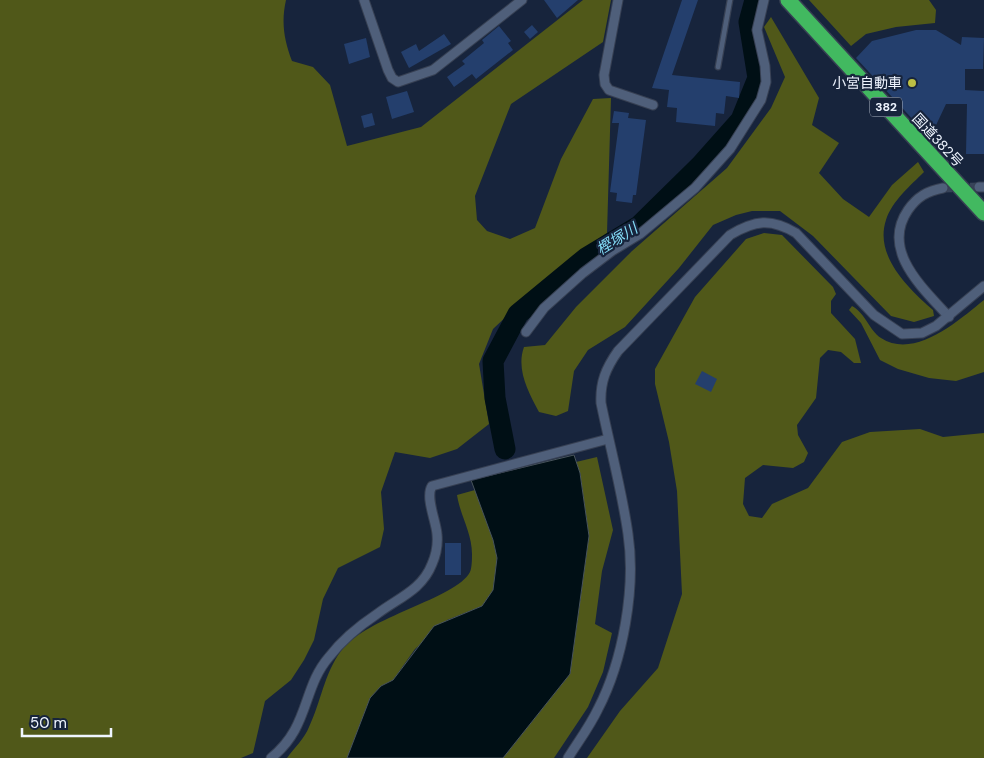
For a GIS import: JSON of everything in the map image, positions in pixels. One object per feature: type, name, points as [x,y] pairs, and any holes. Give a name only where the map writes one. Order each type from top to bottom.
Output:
[{"type":"highway","name":"国道382号","points":[[788,0],[984,213]]},
{"type":"street","points":[[364,0],[388,70],[392,78],[398,82],[432,70],[522,0]]},
{"type":"street","points":[[618,0],[604,75],[605,84],[610,90],[653,104]]},
{"type":"street","points":[[526,332],[544,308],[583,273],[612,251],[640,234],[695,188],[730,149],[761,100],[766,82],[757,30],[764,0]]},
{"type":"street","points":[[942,188],[922,195],[912,204],[899,228],[899,240],[904,261],[910,272],[949,317]]},
{"type":"street","points":[[568,758],[599,709],[624,631],[628,604],[630,586],[628,535],[601,404],[600,388],[611,361],[618,351],[724,242],[744,226],[769,222],[782,225],[796,234],[874,315],[902,334],[922,333],[949,317],[984,286]]},
{"type":"street","points":[[271,758],[290,739],[297,727],[317,677],[328,657],[356,629],[402,599],[423,580],[432,565],[438,537],[430,494],[432,486],[608,439]]},
{"type":"lane","points":[[718,67],[730,0]]},
{"type":"green space","points":[[0,0],[286,0],[284,31],[292,61],[313,67],[330,85],[347,146],[421,127],[583,0],[611,0],[603,42],[511,104],[475,196],[477,220],[487,231],[510,239],[535,228],[561,159],[593,99],[611,98],[607,233],[545,280],[493,329],[479,364],[489,424],[457,449],[430,458],[395,452],[381,492],[384,529],[380,547],[338,568],[323,599],[314,640],[304,660],[291,680],[265,701],[253,753],[241,758],[0,758]]},
{"type":"green space","points":[[809,0],[929,0],[936,10],[935,23],[896,27],[866,34],[851,46]]},
{"type":"green space","points":[[771,17],[819,98],[812,125],[839,143],[819,173],[843,199],[869,217],[892,185],[918,162],[924,172],[893,206],[886,220],[884,233],[889,259],[896,271],[904,282],[933,310],[934,316],[914,322],[891,316],[813,236],[780,211],[752,211],[736,215],[713,225],[679,268],[625,327],[588,350],[574,371],[568,411],[556,416],[539,412],[527,388],[522,372],[521,364],[524,347],[545,345],[576,307],[632,251],[727,168],[771,108],[785,77],[764,27]]},
{"type":"green space","points":[[764,233],[782,235],[833,287],[836,294],[831,301],[831,313],[855,339],[861,363],[854,363],[841,352],[828,350],[820,358],[816,398],[797,425],[798,435],[808,453],[804,462],[793,468],[763,465],[745,478],[743,504],[749,516],[762,518],[772,504],[808,488],[842,442],[870,432],[920,429],[943,437],[984,433],[984,758],[587,758],[620,711],[658,668],[682,594],[677,491],[669,442],[655,384],[655,369],[695,297],[746,239]]},
{"type":"green space","points":[[984,300],[984,372],[956,381],[929,378],[898,369],[880,360],[861,323],[849,310],[852,306],[857,309],[873,331],[881,338],[894,344],[908,344],[936,335]]},
{"type":"green space","points":[[597,457],[613,530],[602,571],[595,624],[612,633],[603,672],[588,707],[554,758],[503,758],[570,674],[589,536],[580,473],[576,462]]},
{"type":"green space","points":[[475,490],[493,540],[497,558],[493,590],[482,606],[447,620],[415,649],[393,680],[381,686],[370,698],[347,758],[287,758],[307,731],[331,669],[341,651],[353,639],[370,628],[448,591],[462,582],[470,572],[472,563],[471,546],[457,495]]},
{"type":"shaded area","points":[[574,455],[580,473],[589,536],[570,674],[503,758],[347,758],[370,698],[381,686],[393,680],[434,626],[482,606],[493,590],[497,558],[493,540],[471,480]]},
{"type":"building","points":[[544,0],[578,0],[557,18]]},
{"type":"building","points":[[682,0],[698,0],[672,75],[740,82],[739,98],[726,96],[724,114],[716,113],[715,126],[676,122],[677,108],[667,107],[669,90],[652,88]]},
{"type":"building","points":[[532,25],[538,32],[530,39],[524,32]]},
{"type":"building","points":[[499,26],[511,41],[508,43],[513,50],[476,79],[472,74],[454,87],[447,77],[465,64],[462,61],[484,43],[482,40]]},
{"type":"building","name":"小宮自動車","points":[[916,30],[936,30],[961,45],[962,37],[984,38],[983,69],[965,69],[965,90],[984,91],[984,154],[966,154],[967,104],[946,104],[930,138],[856,58],[872,41]]},
{"type":"building","points":[[444,34],[451,44],[409,68],[401,52],[416,44],[419,51]]},
{"type":"building","points":[[366,38],[370,57],[349,64],[344,44]]},
{"type":"building","points":[[407,91],[414,112],[392,119],[386,97]]},
{"type":"building","points":[[614,111],[629,113],[628,118],[646,120],[636,195],[633,195],[632,203],[616,201],[617,193],[610,192],[619,123],[612,123]]},
{"type":"building","points":[[372,113],[375,125],[364,128],[361,116]]},
{"type":"building","points":[[702,371],[717,379],[711,392],[695,384]]},
{"type":"building","points":[[445,543],[461,543],[461,575],[445,575]]},
{"type":"waterway","name":"樫塚川","points":[[505,449],[495,398],[493,361],[518,314],[586,258],[639,226],[701,165],[741,120],[758,78],[749,22],[755,0]]},
{"type":"tunnel","points":[[943,188],[979,187]]},
{"type":"place","name":"小宮自動車","points":[[912,83]]}]
